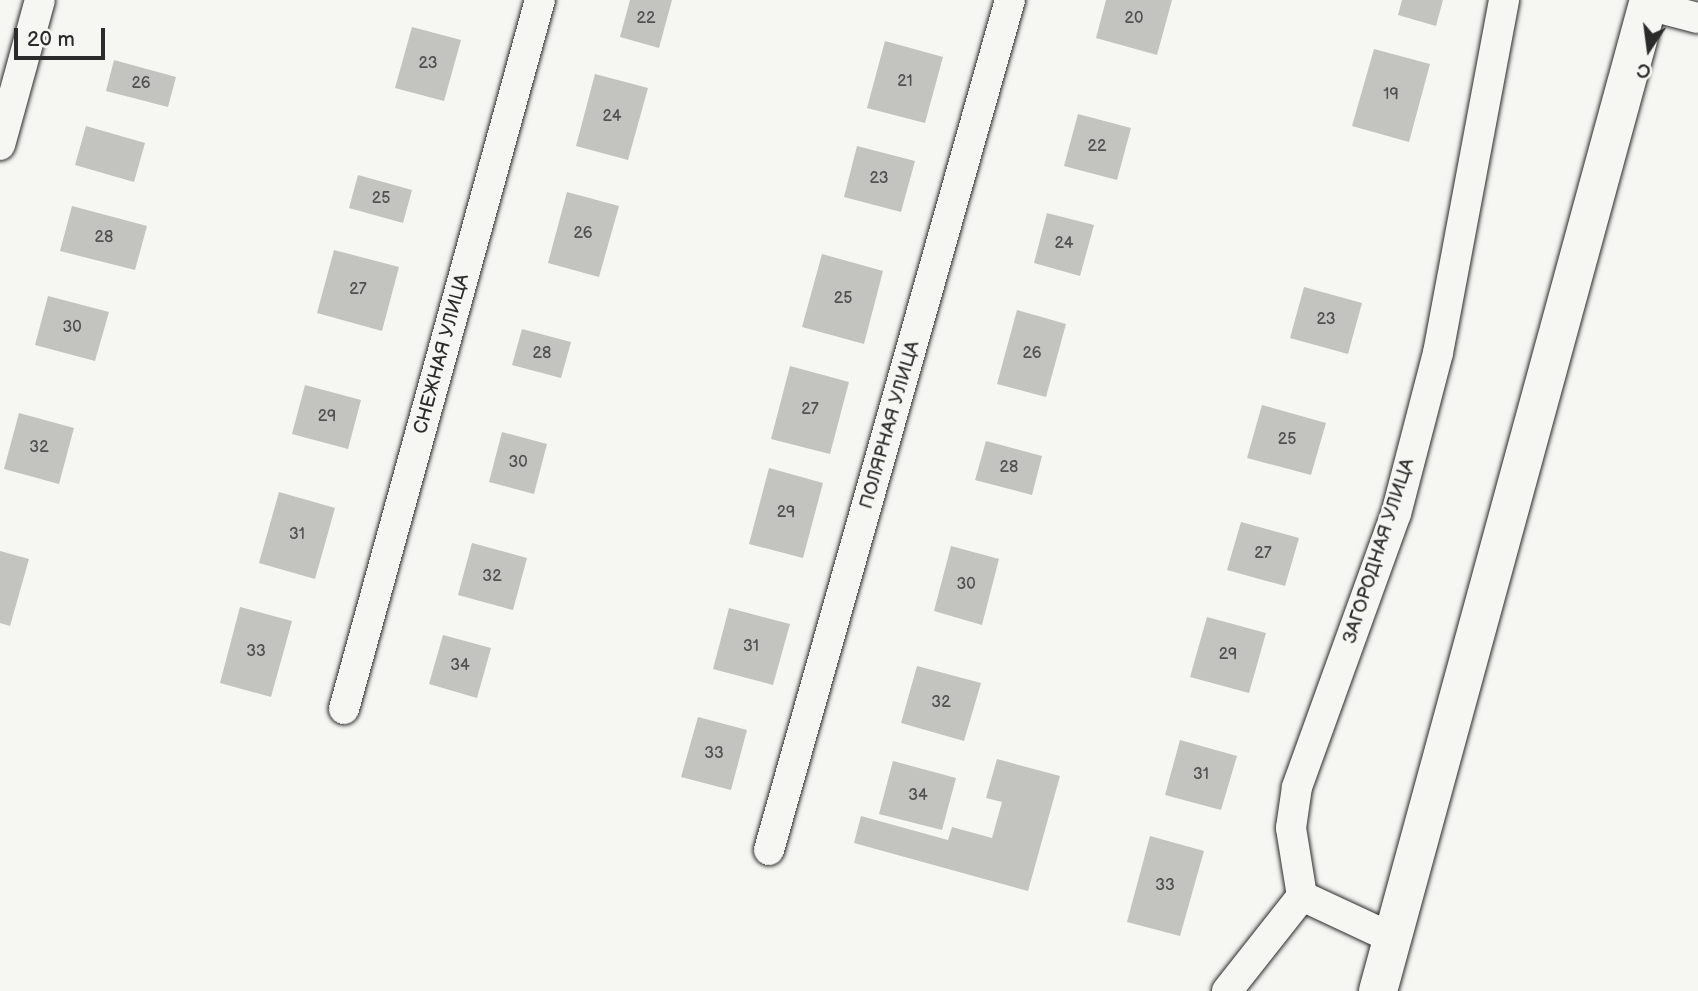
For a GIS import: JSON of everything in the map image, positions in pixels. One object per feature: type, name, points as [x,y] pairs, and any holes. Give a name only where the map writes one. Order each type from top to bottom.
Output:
[{"type":"main road","points":[[1378,991],[1648,2]]},
{"type":"street","points":[[0,145],[40,0]]},
{"type":"street","name":"СНЕЖНАЯ УЛИЦА","points":[[344,709],[540,0]]},
{"type":"street","name":"ПОЛЯРНАЯ УЛИЦА","points":[[769,850],[1010,0]]},
{"type":"street","name":"ЗАГОРОДНАЯ УЛИЦА","points":[[1302,896],[1291,828],[1297,787],[1396,514],[1435,366],[1504,0]]},
{"type":"street","points":[[1648,2],[1698,18]]},
{"type":"street","points":[[1227,991],[1302,896],[1392,938]]},
{"type":"building","points":[[630,0],[672,0],[659,48],[620,37]]},
{"type":"building","points":[[1106,0],[1172,0],[1157,55],[1096,38]]},
{"type":"building","points":[[1402,0],[1443,0],[1436,26],[1398,15]]},
{"type":"building","points":[[412,27],[461,40],[444,101],[395,88]]},
{"type":"building","points":[[885,41],[943,57],[925,123],[867,108]]},
{"type":"building","points":[[1374,49],[1430,64],[1409,142],[1352,126]]},
{"type":"building","points":[[114,60],[176,77],[168,107],[106,91]]},
{"type":"building","points":[[595,74],[648,88],[628,160],[576,146]]},
{"type":"building","points":[[1078,114],[1131,128],[1117,180],[1064,166]]},
{"type":"building","points":[[86,126],[145,143],[134,182],[75,165]]},
{"type":"building","points":[[857,146],[915,161],[901,212],[844,197]]},
{"type":"building","points":[[358,175],[412,190],[403,223],[349,208]]},
{"type":"building","points":[[567,192],[619,206],[599,277],[548,263]]},
{"type":"building","points":[[72,206],[147,226],[135,270],[60,251]]},
{"type":"building","points":[[1047,213],[1094,225],[1080,276],[1034,263]]},
{"type":"building","points":[[334,250],[399,267],[382,331],[317,313]]},
{"type":"building","points":[[822,254],[883,271],[864,344],[802,327]]},
{"type":"building","points":[[1304,287],[1362,303],[1348,354],[1290,338]]},
{"type":"building","points":[[48,296],[109,312],[95,361],[35,345]]},
{"type":"building","points":[[1017,310],[1066,324],[1046,397],[997,384]]},
{"type":"building","points":[[522,329],[571,342],[561,378],[512,365]]},
{"type":"building","points":[[790,366],[849,382],[830,454],[771,439]]},
{"type":"building","points":[[305,385],[361,400],[348,449],[292,434]]},
{"type":"building","points":[[1262,405],[1326,423],[1311,475],[1247,458]]},
{"type":"building","points":[[19,413],[74,428],[59,484],[4,469]]},
{"type":"building","points":[[502,432],[547,444],[534,494],[489,482]]},
{"type":"building","points":[[986,441],[1042,456],[1032,495],[975,480]]},
{"type":"building","points":[[769,468],[823,483],[803,558],[749,544]]},
{"type":"building","points":[[279,492],[335,508],[315,579],[259,563]]},
{"type":"building","points":[[1241,522],[1299,538],[1285,586],[1227,570]]},
{"type":"building","points":[[472,543],[527,558],[513,610],[458,595]]},
{"type":"building","points":[[951,546],[999,559],[982,625],[934,611]]},
{"type":"building","points":[[0,551],[29,559],[10,626],[0,623]]},
{"type":"building","points":[[240,607],[292,621],[271,697],[220,683]]},
{"type":"building","points":[[729,608],[790,624],[773,685],[713,669]]},
{"type":"building","points":[[1207,617],[1266,633],[1249,693],[1190,677]]},
{"type":"building","points":[[443,635],[491,648],[477,698],[429,684]]},
{"type":"building","points":[[917,666],[981,683],[964,741],[901,723]]},
{"type":"building","points":[[698,717],[747,730],[731,790],[681,777]]},
{"type":"building","points":[[1180,740],[1237,756],[1221,810],[1165,795]]},
{"type":"building","points":[[997,759],[1060,776],[1028,891],[854,843],[861,816],[948,840],[952,827],[992,838],[1002,802],[986,798]]},
{"type":"building","points":[[893,761],[956,778],[942,830],[879,814]]},
{"type":"building","points":[[1150,836],[1204,851],[1180,936],[1127,922]]}]
